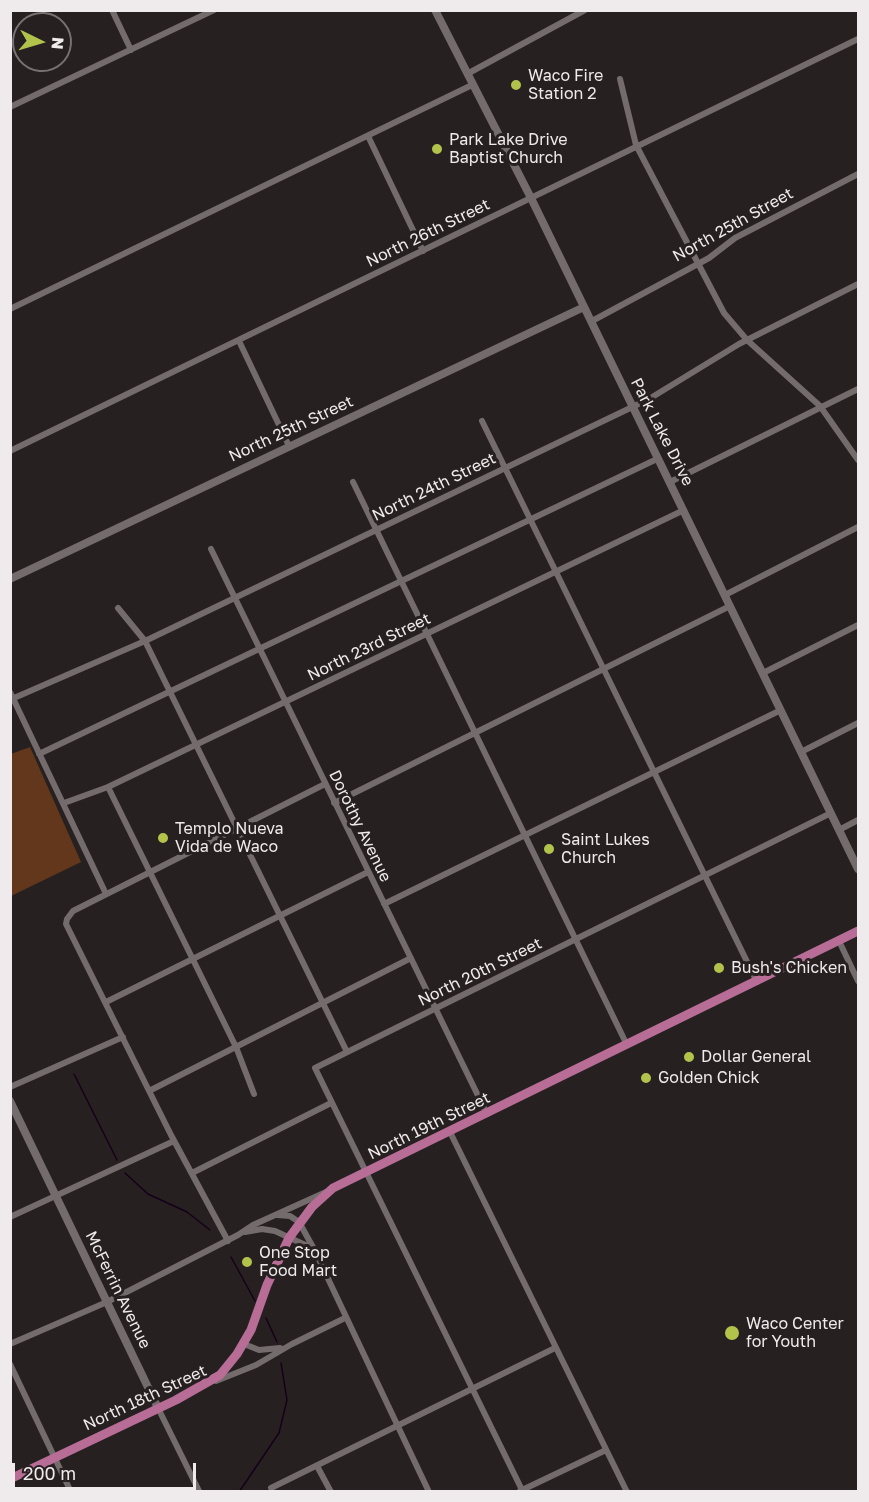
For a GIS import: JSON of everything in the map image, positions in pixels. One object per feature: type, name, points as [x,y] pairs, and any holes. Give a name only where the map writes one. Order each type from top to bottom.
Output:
[{"type":"main road","name":"North 19th Street","points":[[333,1188],[366,1174],[858,931]]},
{"type":"main road","points":[[204,1385],[220,1375],[244,1344],[289,1238],[299,1222],[333,1188]]},
{"type":"main road","name":"North 18th Street","points":[[10,1479],[204,1385]]},
{"type":"street","points":[[112,10],[131,50]]},
{"type":"street","points":[[10,107],[214,10]]},
{"type":"street","name":"Park Lake Drive","points":[[435,10],[592,321],[631,407],[684,510],[858,868]]},
{"type":"street","points":[[467,74],[585,10]]},
{"type":"street","name":"North 26th Street","points":[[10,451],[858,39]]},
{"type":"street","points":[[620,79],[636,145],[724,313],[747,340],[820,406],[858,460]]},
{"type":"street","points":[[10,309],[472,85]]},
{"type":"street","points":[[368,136],[423,251]]},
{"type":"street","name":"North 25th Street","points":[[592,321],[721,250],[735,238],[858,174]]},
{"type":"street","name":"North 24th Street","points":[[14,698],[145,641],[662,392],[747,340],[858,284]]},
{"type":"street","name":"North 25th Street","points":[[10,579],[584,307]]},
{"type":"street","points":[[239,341],[289,446]]},
{"type":"street","points":[[670,482],[858,389]]},
{"type":"street","points":[[482,421],[703,876],[757,982]]},
{"type":"street","points":[[39,754],[529,518],[657,459]]},
{"type":"street","points":[[352,482],[627,1046]]},
{"type":"street","name":"North 23rd Street","points":[[64,803],[108,787],[684,510]]},
{"type":"street","points":[[725,595],[858,527]]},
{"type":"street","name":"Dorothy Avenue","points":[[211,549],[487,1114]]},
{"type":"street","points":[[334,803],[730,606]]},
{"type":"street","points":[[118,608],[145,641],[347,1052]]},
{"type":"street","points":[[763,673],[858,625]]},
{"type":"street","points":[[10,692],[106,894]]},
{"type":"street","points":[[384,904],[781,710]]},
{"type":"street","points":[[801,752],[858,723]]},
{"type":"street","points":[[228,1241],[174,1141],[66,924],[73,911],[325,784]]},
{"type":"street","points":[[108,787],[236,1047],[254,1094]]},
{"type":"street","name":"North 20th Street","points":[[331,1103],[315,1068],[831,813]]},
{"type":"street","points":[[839,830],[858,820]]},
{"type":"street","points":[[106,1002],[368,872]]},
{"type":"street","points":[[839,941],[858,981]]},
{"type":"street","points":[[149,1091],[411,958]]},
{"type":"street","points":[[10,1087],[123,1037]]},
{"type":"street","name":"McFerrin Avenue","points":[[10,1101],[199,1491]]},
{"type":"street","points":[[192,1173],[331,1103],[522,1491],[606,1449]]},
{"type":"street","points":[[450,1132],[627,1491]]},
{"type":"street","points":[[10,1217],[56,1198],[174,1141]]},
{"type":"street","name":"North 19th Street","points":[[10,1344],[107,1302],[273,1216],[333,1188]]},
{"type":"street","points":[[273,1216],[286,1215],[299,1222],[429,1491]]},
{"type":"street","points":[[244,1232],[267,1229],[314,1249]]},
{"type":"street","name":"North 18th Street","points":[[204,1385],[256,1365],[345,1318]]},
{"type":"street","name":"North 18th Street","points":[[244,1344],[259,1350],[272,1351],[292,1344]]},
{"type":"street","points":[[271,1488],[555,1348]]},
{"type":"street","points":[[10,1364],[71,1491]]},
{"type":"street","points":[[317,1466],[331,1491]]},
{"type":"shaded area","points":[[30,747],[81,862],[11,896],[11,754]]},
{"type":"waterway","points":[[74,1074],[117,1160]]},
{"type":"waterway","points":[[125,1173],[148,1194],[187,1212],[210,1230]]},
{"type":"waterway","points":[[231,1257],[255,1301]]},
{"type":"waterway","points":[[266,1318],[277,1342]]},
{"type":"waterway","points":[[239,1492],[279,1433],[287,1400],[281,1363]]},
{"type":"place","name":"Waco Fire Station 2","points":[[516,85]]},
{"type":"place","name":"Park Lake Drive Baptist Church","points":[[437,149]]},
{"type":"place","name":"Templo Nueva Vida de Waco","points":[[163,838]]},
{"type":"place","name":"Saint Lukes Church","points":[[549,849]]},
{"type":"place","name":"Bush's Chicken","points":[[719,968]]},
{"type":"place","name":"Dollar General","points":[[689,1057]]},
{"type":"place","name":"Golden Chick","points":[[646,1078]]},
{"type":"place","name":"One Stop Food Mart","points":[[247,1262]]},
{"type":"place","name":"Waco Center for Youth","points":[[732,1333]]}]
